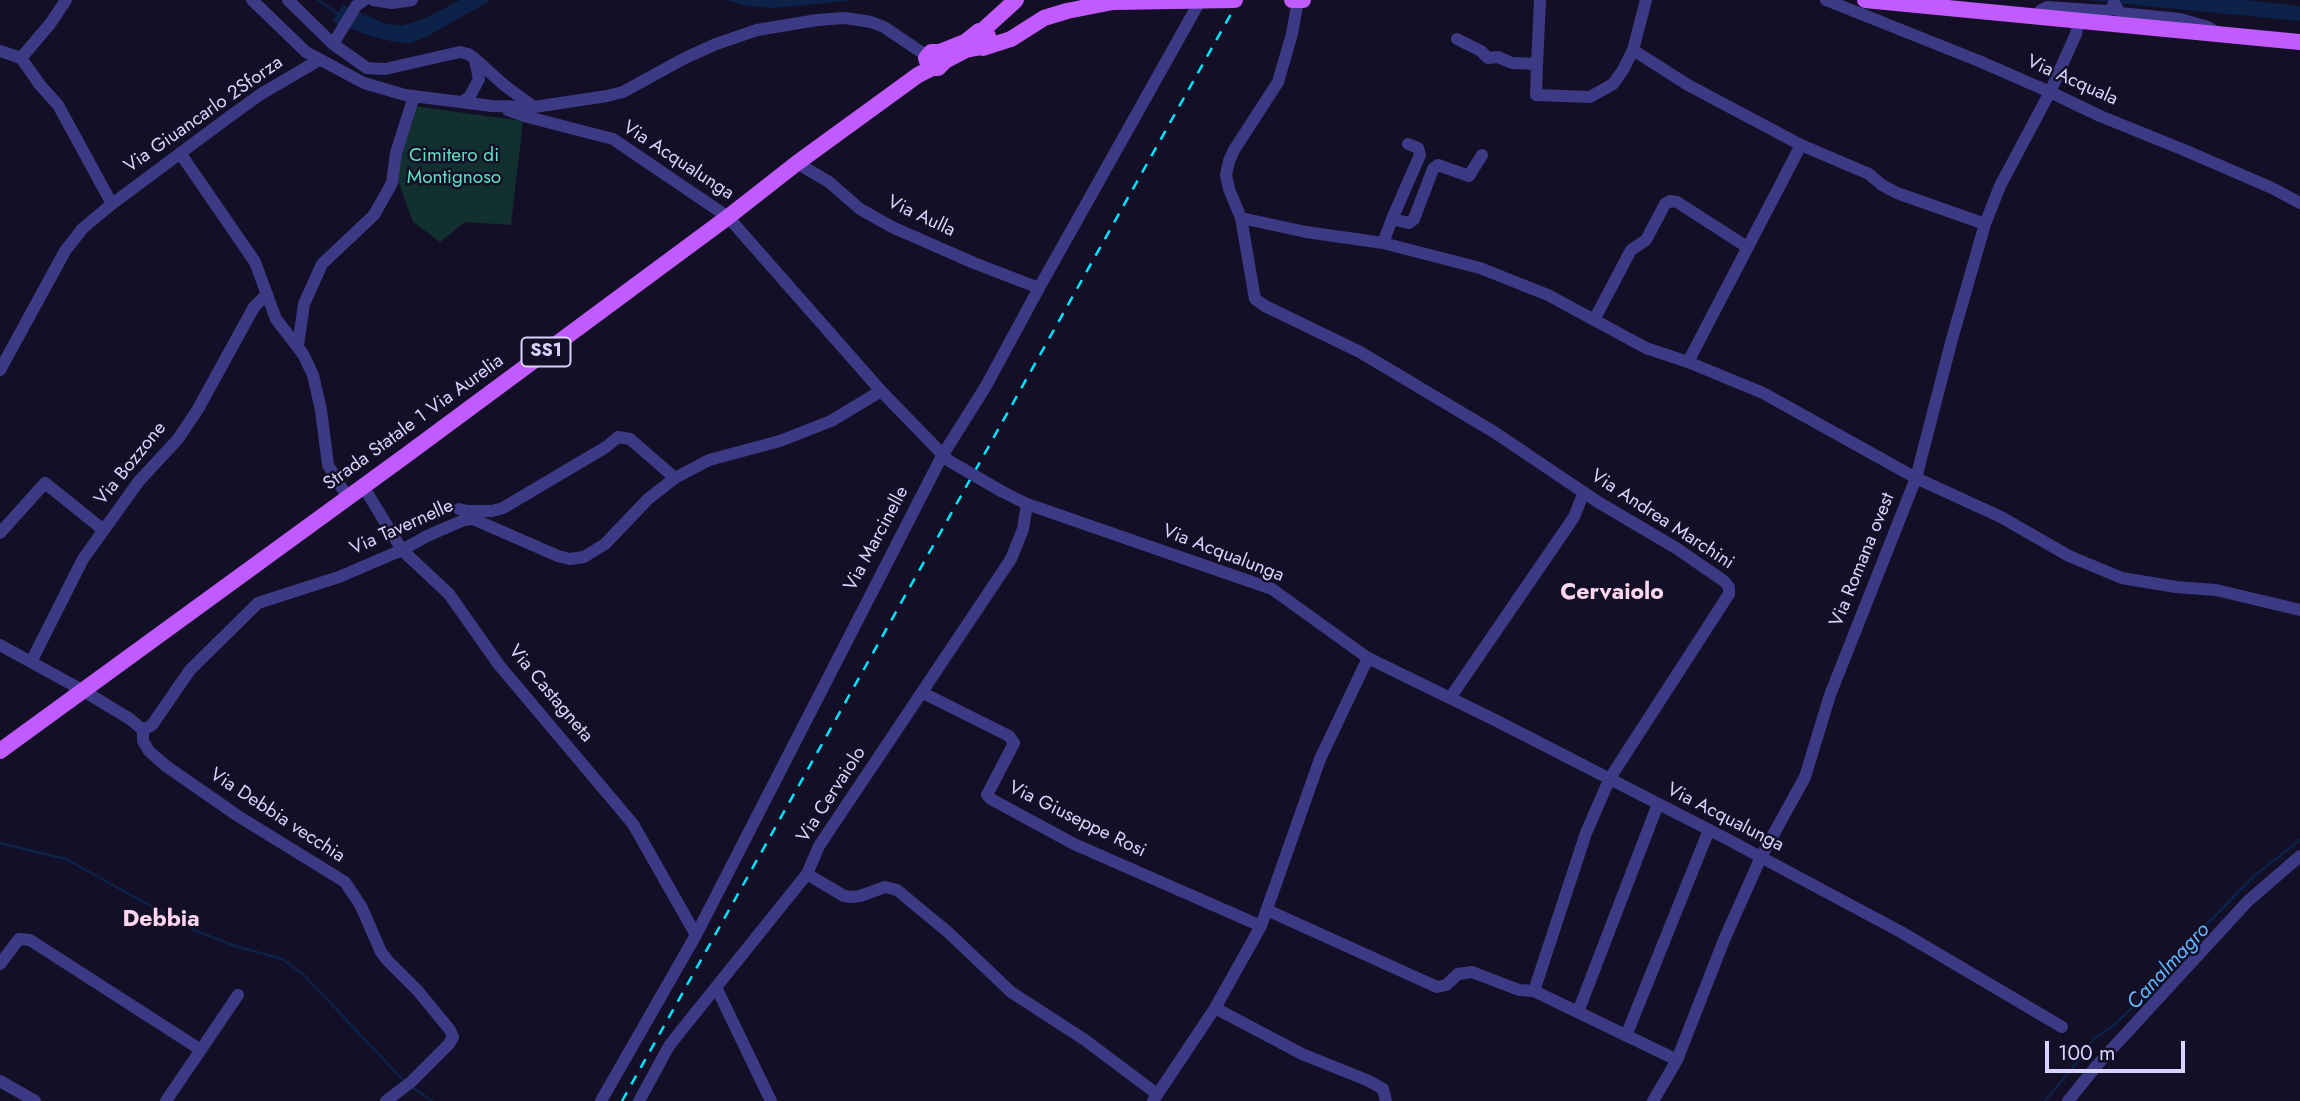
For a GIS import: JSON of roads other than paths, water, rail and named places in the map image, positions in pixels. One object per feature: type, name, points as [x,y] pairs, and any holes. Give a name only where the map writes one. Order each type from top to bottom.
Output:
[{"type":"main road","name":"Strada Statale 1 Via Aurelia","points":[[0,751],[728,217],[929,62],[938,68],[987,35],[1016,0]]},
{"type":"main road","points":[[987,35],[1008,40],[1045,18],[1067,10],[1114,2],[1235,0]]},
{"type":"main road","points":[[1292,0],[1300,0]]},
{"type":"main road","points":[[1865,0],[2300,43]]},
{"type":"street","points":[[21,58],[66,0]]},
{"type":"street","points":[[252,0],[306,52],[364,83],[386,91],[414,96],[498,106],[534,107],[623,92],[716,44],[777,26],[817,20],[859,19],[884,27],[903,38],[929,62]]},
{"type":"street","points":[[288,0],[367,68],[385,69],[460,52],[474,58],[534,107]]},
{"type":"street","points":[[373,0],[392,3],[412,0]]},
{"type":"street","points":[[1300,0],[1278,82],[1228,161],[1228,189],[1241,218],[1306,232],[1383,243],[1480,268],[1548,295],[1646,348],[1763,393],[1916,478],[2001,517],[2069,556],[2122,578],[2216,590],[2300,610]]},
{"type":"street","points":[[1540,0],[1536,95],[1590,97],[1613,84],[1623,70],[1633,50],[1646,0]]},
{"type":"street","name":"Via Acquala","points":[[1826,0],[2050,92],[2100,117],[2184,149],[2260,182],[2300,203]]},
{"type":"street","name":"Via Marcinelle","points":[[601,1101],[696,935],[1039,288],[1200,1]]},
{"type":"street","points":[[2039,17],[2041,10],[2047,7],[2106,11],[2112,9],[2114,1]]},
{"type":"street","points":[[2114,1],[2120,13],[2179,19],[2208,27],[2219,35]]},
{"type":"street","points":[[335,40],[360,3]]},
{"type":"street","name":"Via Romana ovest","points":[[1653,1101],[1677,1060],[1724,940],[1761,858],[1805,778],[1830,695],[1916,478],[1985,224],[2000,186],[2050,92],[2076,34],[2078,22]]},
{"type":"street","points":[[1457,39],[1489,58],[1498,57],[1512,63],[1536,64]]},
{"type":"street","points":[[1633,50],[1688,85],[1801,145],[1869,174],[1897,193],[1985,224]]},
{"type":"street","points":[[0,51],[21,58],[58,105],[112,204]]},
{"type":"street","points":[[462,102],[470,96],[479,79],[474,58]]},
{"type":"street","name":"Via Giuancarlo 2Sforza","points":[[0,370],[65,251],[83,228],[261,94],[319,60]]},
{"type":"street","points":[[298,346],[304,304],[322,264],[374,215],[392,183],[396,153],[414,96]]},
{"type":"street","name":"Via Acqualunga","points":[[498,106],[524,116],[613,139],[728,217],[881,391],[947,459],[1001,491],[1027,504],[1272,589],[1368,658],[1610,778],[1901,932],[2062,1027]]},
{"type":"street","points":[[1383,243],[1420,155],[1418,148],[1408,144]]},
{"type":"street","points":[[1688,362],[1801,145]]},
{"type":"street","points":[[180,153],[255,262],[276,319],[298,346],[313,374],[328,465],[348,498]]},
{"type":"street","points":[[1392,219],[1409,223],[1414,219],[1433,169],[1438,165],[1469,176],[1482,155]]},
{"type":"street","name":"Via Aulla","points":[[797,163],[829,182],[860,209],[892,227],[1039,288]]},
{"type":"street","points":[[1594,320],[1631,250],[1646,240],[1665,204],[1670,201],[1677,202],[1747,247]]},
{"type":"street","name":"Via Andrea Marchini","points":[[1241,218],[1255,299],[1391,370],[1494,432],[1584,492],[1676,548],[1729,587],[1729,594],[1610,778],[1586,833],[1534,991]]},
{"type":"street","name":"Via Bozzone","points":[[31,662],[83,559],[139,481],[178,439],[192,419],[254,307],[267,294]]},
{"type":"street","name":"Via Tavernelle","points":[[143,730],[152,725],[190,670],[258,603],[339,577],[402,550],[452,524],[473,519],[558,556],[570,559],[584,557],[605,544],[648,499],[675,478],[709,460],[780,441],[831,421],[881,391]]},
{"type":"street","points":[[459,509],[492,511],[503,508],[606,447],[618,436],[630,439],[675,478]]},
{"type":"street","points":[[0,533],[44,483],[100,528],[106,527]]},
{"type":"street","name":"Via Castagneta","points":[[363,486],[402,550],[449,594],[499,665],[633,824],[696,935]]},
{"type":"street","points":[[1450,698],[1574,517],[1584,492]]},
{"type":"street","name":"Via Cervaiolo","points":[[639,1101],[669,1046],[807,874],[819,846],[1011,559],[1023,529],[1027,504]]},
{"type":"street","points":[[0,645],[82,690],[143,730]]},
{"type":"street","points":[[807,874],[834,891],[851,897],[885,887],[897,890],[949,933],[1011,992],[1085,1041],[1155,1098],[1215,1008],[1261,926],[1320,759],[1368,658]]},
{"type":"street","name":"Via Giuseppe Rosi","points":[[923,693],[1009,736],[1014,743],[987,795],[990,799],[1074,844],[1261,926]]},
{"type":"street","name":"Via Debbia vecchia","points":[[143,730],[143,741],[149,751],[166,766],[237,816],[345,882],[353,892],[381,952],[450,1030],[453,1037],[449,1044],[408,1084],[386,1101]]},
{"type":"street","points":[[1578,1012],[1658,804]]},
{"type":"street","points":[[1626,1036],[1709,830]]},
{"type":"street","points":[[2068,1101],[2098,1064],[2248,901],[2300,856]]},
{"type":"street","points":[[1267,910],[1437,987],[1447,985],[1458,974],[1472,972],[1519,990],[1534,991],[1677,1060]]},
{"type":"street","points":[[0,964],[19,939],[30,940],[201,1050]]},
{"type":"street","points":[[716,987],[771,1101]]},
{"type":"street","points":[[166,1101],[238,995]]},
{"type":"street","points":[[1215,1008],[1302,1054],[1369,1081],[1383,1089],[1386,1101]]},
{"type":"street","points":[[0,1081],[35,1101]]},
{"type":"water","points":[[460,0],[491,0],[411,43],[371,36],[332,22],[343,5],[384,23],[402,26],[423,19]]},
{"type":"water","points":[[726,0],[857,0],[775,8],[747,6]]},
{"type":"water","points":[[2085,0],[2247,0],[2300,6],[2300,21]]},
{"type":"waterway","points":[[318,0],[338,14]]},
{"type":"waterway","name":"Canalmagro","points":[[2045,1101],[2094,1039],[2132,1008],[2200,931],[2253,877],[2300,840]]},
{"type":"waterway","points":[[0,843],[66,859],[194,930],[235,946],[282,959],[303,974],[404,1081]]},
{"type":"waterway","points":[[412,1087],[432,1101]]},
{"type":"railway","points":[[622,1101],[1232,12]]},
{"type":"district","name":"Cervaiolo","points":[[1612,593]]},
{"type":"district","name":"Debbia","points":[[161,920]]},
{"type":"park label","name":"Cimitero di Montignoso","points":[[454,167]]}]
